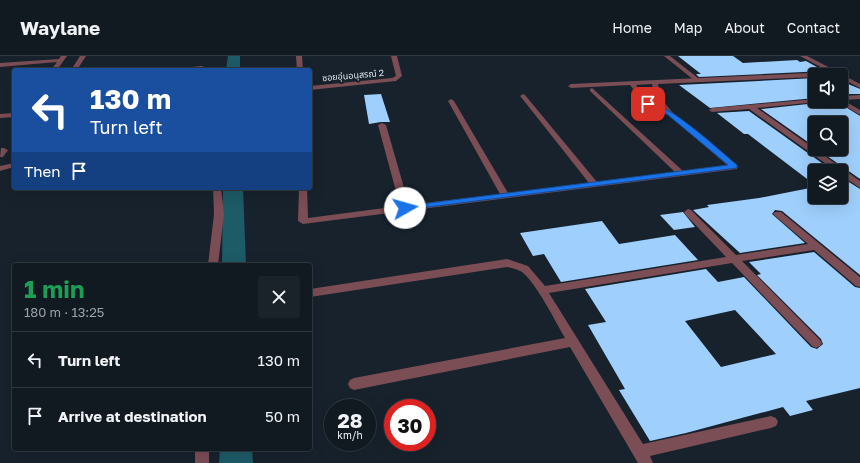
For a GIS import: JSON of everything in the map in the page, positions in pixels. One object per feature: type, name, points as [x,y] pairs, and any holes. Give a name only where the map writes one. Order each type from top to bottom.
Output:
[{"type":"street","points":[[75,68],[83,56]]},
{"type":"street","points":[[299,56],[300,68]]},
{"type":"street","name":"ซอยอุ่นอนุสรณ์ 2","points":[[312,88],[394,80],[399,76],[394,56]]},
{"type":"street","points":[[803,56],[826,68]]},
{"type":"street","points":[[571,86],[696,79],[808,76]]},
{"type":"street","points":[[848,80],[860,86]]},
{"type":"street","points":[[303,190],[303,221],[734,167],[670,113],[658,98],[655,82]]},
{"type":"street","points":[[631,83],[648,104],[670,113]]},
{"type":"street","points":[[592,90],[681,173]]},
{"type":"street","points":[[523,96],[595,184]]},
{"type":"street","points":[[848,98],[860,97]]},
{"type":"street","points":[[451,101],[505,196]]},
{"type":"street","points":[[712,110],[808,102]]},
{"type":"street","points":[[750,106],[831,164]]},
{"type":"street","points":[[848,106],[860,113]]},
{"type":"street","points":[[0,116],[12,115]]},
{"type":"street","points":[[382,125],[405,208]]},
{"type":"street","points":[[0,169],[12,166]]},
{"type":"street","points":[[848,176],[860,185]]},
{"type":"street","points":[[213,263],[219,214],[216,190]]},
{"type":"street","points":[[688,212],[816,343]]},
{"type":"street","points":[[778,214],[860,283]]},
{"type":"street","points":[[542,290],[816,246]]},
{"type":"street","points":[[312,293],[506,263],[517,264],[527,269],[542,290],[642,457],[771,422]]},
{"type":"street","points":[[354,384],[572,342]]},
{"type":"street","points":[[202,451],[202,463]]},
{"type":"lane","points":[[23,64],[29,56]]},
{"type":"lane","points":[[667,56],[696,79]]},
{"type":"lane","points":[[0,65],[23,64],[62,58]]},
{"type":"lane","points":[[55,68],[62,58]]},
{"type":"building","points":[[678,56],[733,56],[743,63],[797,60],[800,62],[806,61],[819,68],[808,68],[808,72],[699,77],[696,74],[701,74]]},
{"type":"building","points":[[808,78],[808,99],[710,108],[679,85]]},
{"type":"building","points":[[848,84],[860,89],[860,94],[848,94]]},
{"type":"building","points":[[381,94],[390,122],[369,124],[364,95]]},
{"type":"building","points":[[808,104],[808,108],[847,108],[860,116],[860,179],[848,171],[848,164],[838,164],[827,156],[848,156],[848,116],[808,116],[808,142],[761,109]]},
{"type":"building","points":[[749,111],[808,153],[808,156],[812,156],[823,164],[808,164],[808,180],[748,134],[744,134],[717,113]]},
{"type":"building","points":[[848,181],[860,189],[860,275],[782,211],[775,210],[772,214],[805,243],[740,253],[693,210],[709,207],[707,205],[759,198],[808,188],[808,204],[848,204]]},
{"type":"building","points":[[683,212],[695,227],[674,230],[660,215]]},
{"type":"building","points":[[602,221],[619,244],[675,235],[698,260],[561,282],[544,254],[533,256],[520,233]]},
{"type":"building","points":[[814,252],[855,287],[860,288],[860,388],[806,401],[813,410],[790,416],[783,407],[650,441],[619,390],[625,389],[588,325],[606,322],[585,289],[706,269],[718,282],[744,277],[811,347],[817,349],[823,344],[821,339],[757,275],[761,274],[749,262]],"holes":[[[735,310],[776,354],[721,367],[685,321]]]},
{"type":"waterway","points":[[233,68],[234,56]]},
{"type":"waterway","points":[[233,190],[234,263]]},
{"type":"waterway","points":[[236,451],[236,463]]},
{"type":"route","points":[[405,208],[734,167],[670,113],[648,104]]}]
